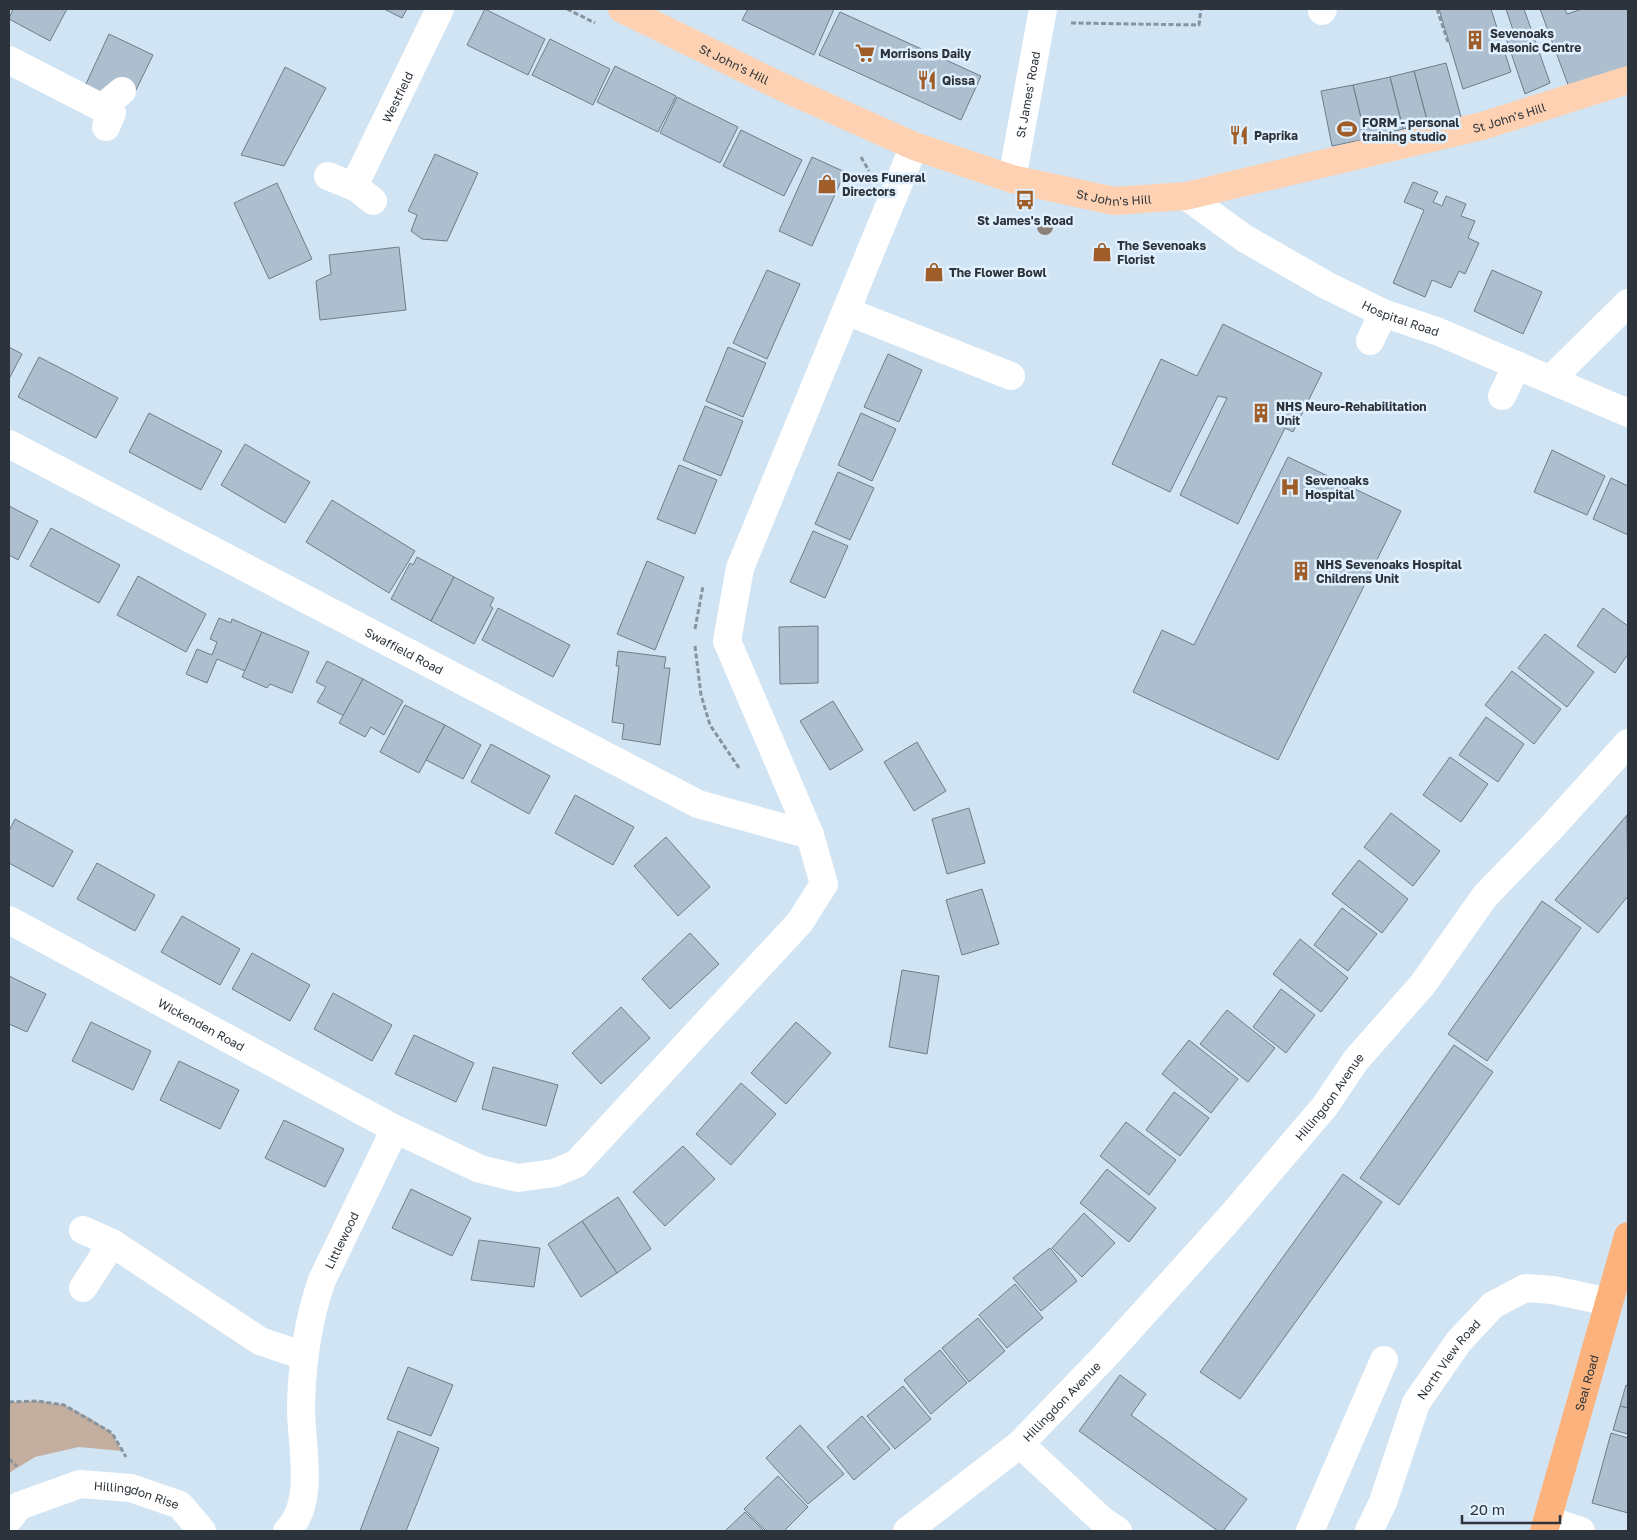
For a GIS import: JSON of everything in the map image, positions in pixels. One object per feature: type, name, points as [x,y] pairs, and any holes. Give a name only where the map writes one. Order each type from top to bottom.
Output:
[{"type":"highway","name":"Seal Road","points":[[1546,1526],[1628,1236]]},
{"type":"main road","name":"St John's Hill","points":[[622,9],[780,86],[914,146],[1012,179],[1114,200],[1186,196],[1482,126],[1628,80]]},
{"type":"street","name":"Westfield","points":[[328,176],[363,194],[440,9]]},
{"type":"street","name":"St James' Road","points":[[1012,179],[1042,16]]},
{"type":"street","points":[[9,60],[111,109]]},
{"type":"street","name":"Wickenden Road","points":[[9,920],[394,1129],[480,1169],[518,1178],[554,1173],[576,1164],[800,922],[824,884],[810,835],[727,641],[740,568],[914,146]]},
{"type":"street","name":"Hospital Road","points":[[1186,196],[1244,238],[1326,285],[1383,313],[1439,332],[1628,414]]},
{"type":"street","points":[[1551,379],[1628,303]]},
{"type":"street","points":[[846,311],[1011,376]]},
{"type":"street","points":[[1370,340],[1383,313]]},
{"type":"street","points":[[1502,396],[1517,365]]},
{"type":"street","name":"Swaffield Road","points":[[9,444],[698,804],[810,835]]},
{"type":"street","name":"Hillingdon Avenue","points":[[907,1531],[1020,1444],[1106,1355],[1228,1220],[1325,1106],[1356,1060],[1423,984],[1485,896],[1550,830],[1628,743]]},
{"type":"street","name":"Littlewood","points":[[287,1531],[292,1527],[303,1499],[306,1467],[301,1406],[304,1356],[313,1304],[322,1280],[394,1129]]},
{"type":"street","points":[[83,1230],[112,1243],[260,1341],[304,1356]]},
{"type":"street","points":[[83,1288],[112,1243]]},
{"type":"street","name":"North View Road","points":[[1369,1531],[1383,1502],[1416,1403],[1459,1340],[1493,1305],[1525,1288],[1553,1290],[1609,1302]]},
{"type":"street","points":[[1310,1531],[1384,1360]]},
{"type":"street","name":"Hillingdon Avenue","points":[[1020,1444],[1104,1521],[1118,1531]]},
{"type":"street","name":"Hillingdon Rise","points":[[9,1519],[19,1506],[80,1484],[131,1488],[180,1505],[202,1531]]},
{"type":"street","points":[[1546,1526],[1581,1531]]},
{"type":"path","points":[[567,9],[601,26]]},
{"type":"path","points":[[1042,16],[1199,25],[1201,9]]},
{"type":"path","points":[[1436,9],[1448,42]]},
{"type":"path","points":[[857,153],[870,174]]},
{"type":"path","points":[[695,632],[704,583]]},
{"type":"path","points":[[695,643],[701,695],[710,725],[739,768]]},
{"type":"path","points":[[9,1402],[37,1401],[64,1405],[112,1433],[148,1494]]},
{"type":"path","points":[[9,1459],[17,1466]]},
{"type":"shaded area","points":[[37,1401],[64,1405],[90,1418],[112,1433],[122,1451],[79,1447],[35,1457],[9,1473],[9,1402]]},
{"type":"building","points":[[13,9],[67,9],[50,41],[9,19]]},
{"type":"building","points":[[384,9],[407,9],[402,18]]},
{"type":"building","points":[[485,9],[545,39],[528,75],[467,45]]},
{"type":"building","points":[[748,9],[834,9],[814,55],[742,20]]},
{"type":"building","name":"Sevenoaks Masonic Centre","points":[[1439,9],[1491,9],[1511,72],[1463,89]]},
{"type":"building","points":[[1506,9],[1524,9],[1550,83],[1525,94],[1504,32],[1513,30]]},
{"type":"building","points":[[1540,9],[1565,9],[1567,14],[1582,9],[1628,9],[1628,68],[1570,90]]},
{"type":"building","points":[[840,12],[981,76],[961,120],[819,55]]},
{"type":"building","points":[[109,34],[153,55],[134,94],[106,96],[85,86]]},
{"type":"building","points":[[550,39],[610,69],[593,105],[532,75]]},
{"type":"building","points":[[1446,63],[1461,117],[1428,124],[1414,71]]},
{"type":"building","points":[[615,66],[676,96],[658,132],[597,102]]},
{"type":"building","points":[[285,67],[326,88],[284,166],[241,155]]},
{"type":"building","points":[[1414,71],[1428,124],[1403,129],[1390,77]]},
{"type":"building","points":[[1390,77],[1403,129],[1366,139],[1353,85]]},
{"type":"building","points":[[1353,85],[1366,139],[1332,146],[1321,91]]},
{"type":"building","points":[[677,97],[738,127],[720,163],[660,133]]},
{"type":"building","points":[[741,130],[802,160],[784,196],[723,166]]},
{"type":"building","points":[[435,154],[478,173],[447,241],[422,239],[411,231],[417,215],[408,211]]},
{"type":"building","points":[[812,157],[845,172],[812,246],[779,231]]},
{"type":"building","points":[[1413,182],[1438,192],[1433,202],[1442,206],[1446,196],[1466,204],[1461,216],[1475,221],[1468,238],[1479,243],[1465,274],[1459,271],[1451,288],[1432,280],[1425,297],[1393,283],[1424,210],[1404,202]]},
{"type":"building","points":[[277,183],[312,259],[269,279],[234,203]]},
{"type":"building","points":[[399,247],[406,310],[320,320],[316,281],[331,274],[329,255]]},
{"type":"building","points":[[767,270],[800,284],[767,359],[733,343]]},
{"type":"building","points":[[1492,270],[1542,292],[1523,334],[1474,311]]},
{"type":"building","name":"NHS Neuro-Rehabilitation Unit","points":[[1223,324],[1322,373],[1293,432],[1285,428],[1238,524],[1180,495],[1227,398],[1218,396],[1170,492],[1112,464],[1161,359],[1197,376]]},
{"type":"building","points":[[9,347],[22,354],[9,379]]},
{"type":"building","points":[[728,347],[766,363],[743,417],[706,401]]},
{"type":"building","points":[[888,354],[922,370],[899,422],[864,407]]},
{"type":"building","points":[[39,357],[118,398],[96,438],[18,397]]},
{"type":"building","points":[[705,406],[743,421],[721,476],[683,460]]},
{"type":"building","points":[[149,413],[222,451],[201,490],[129,452]]},
{"type":"building","points":[[861,413],[896,429],[872,481],[838,465]]},
{"type":"building","points":[[245,444],[310,482],[285,523],[221,485]]},
{"type":"building","points":[[1552,450],[1605,476],[1587,515],[1534,492]]},
{"type":"building","name":"NHS Sevenoaks Hospital Childrens Unit","points":[[1288,457],[1401,511],[1278,760],[1133,692],[1162,630],[1194,645]]},
{"type":"building","points":[[679,465],[717,480],[695,534],[657,519]]},
{"type":"building","points":[[838,472],[874,488],[850,540],[815,524]]},
{"type":"building","points":[[1611,478],[1628,486],[1628,535],[1593,519]]},
{"type":"building","points":[[332,500],[415,551],[389,593],[306,542]]},
{"type":"building","points":[[9,506],[38,521],[18,560],[9,555]]},
{"type":"building","points":[[51,528],[120,565],[99,603],[30,566]]},
{"type":"building","points":[[813,531],[848,546],[825,598],[790,582]]},
{"type":"building","points":[[417,557],[454,577],[431,621],[391,599],[410,563],[413,565]]},
{"type":"building","points":[[647,561],[684,577],[655,650],[617,634]]},
{"type":"building","points":[[138,576],[206,614],[186,652],[117,615]]},
{"type":"building","points":[[454,577],[494,598],[490,606],[493,608],[474,644],[431,621]]},
{"type":"building","points":[[498,608],[570,645],[553,677],[482,640]]},
{"type":"building","points":[[1603,608],[1628,626],[1628,654],[1615,673],[1577,646]]},
{"type":"building","points":[[219,618],[231,623],[232,619],[262,632],[245,671],[217,659],[207,683],[186,674],[197,649],[212,655],[217,642],[210,639]]},
{"type":"building","points":[[818,626],[818,683],[780,684],[779,627]]},
{"type":"building","points":[[262,632],[309,652],[292,693],[270,684],[267,688],[242,677]]},
{"type":"building","points":[[1545,634],[1594,672],[1567,707],[1518,668]]},
{"type":"building","points":[[618,651],[666,657],[664,668],[670,668],[660,745],[622,739],[624,724],[612,722],[619,666],[616,666]]},
{"type":"building","points":[[327,661],[363,679],[344,716],[317,702],[326,687],[316,682]]},
{"type":"building","points":[[1512,671],[1561,709],[1534,744],[1485,705]]},
{"type":"building","points":[[363,679],[403,701],[384,735],[371,727],[365,737],[339,723]]},
{"type":"building","points":[[833,701],[863,750],[830,770],[800,721]]},
{"type":"building","points":[[405,705],[445,725],[419,773],[380,752]]},
{"type":"building","points":[[1486,717],[1524,744],[1498,782],[1459,755]]},
{"type":"building","points":[[445,725],[481,745],[463,779],[426,760]]},
{"type":"building","points":[[917,742],[946,791],[914,811],[884,762]]},
{"type":"building","points":[[491,744],[550,776],[529,814],[471,782]]},
{"type":"building","points":[[1450,757],[1488,784],[1461,822],[1423,795]]},
{"type":"building","points":[[575,795],[634,827],[613,865],[555,833]]},
{"type":"building","points":[[969,808],[985,863],[947,874],[932,819]]},
{"type":"building","points":[[1391,813],[1440,851],[1413,886],[1364,847]]},
{"type":"building","points":[[1627,815],[1628,896],[1598,933],[1555,900]]},
{"type":"building","points":[[15,819],[73,851],[53,887],[9,863],[9,831]]},
{"type":"building","points":[[666,837],[710,887],[678,916],[634,866]]},
{"type":"building","points":[[1359,860],[1408,899],[1382,933],[1332,894]]},
{"type":"building","points":[[97,863],[155,895],[135,931],[77,899]]},
{"type":"building","points":[[982,889],[999,944],[962,955],[946,900]]},
{"type":"building","points":[[1542,901],[1581,928],[1487,1061],[1448,1034]]},
{"type":"building","points":[[1342,908],[1377,934],[1348,971],[1314,945]]},
{"type":"building","points":[[182,916],[240,949],[220,985],[161,952]]},
{"type":"building","points":[[690,933],[719,964],[670,1009],[642,979]]},
{"type":"building","points":[[1300,939],[1348,978],[1321,1012],[1273,974]]},
{"type":"building","points":[[252,953],[310,985],[290,1021],[232,989]]},
{"type":"building","points":[[902,970],[939,976],[927,1054],[889,1047]]},
{"type":"building","points":[[9,976],[46,994],[27,1032],[9,1024]]},
{"type":"building","points":[[1281,989],[1315,1015],[1286,1053],[1253,1027]]},
{"type":"building","points":[[333,993],[392,1025],[372,1061],[314,1029]]},
{"type":"building","points":[[621,1007],[650,1038],[601,1084],[572,1053]]},
{"type":"building","points":[[1227,1010],[1275,1048],[1248,1082],[1200,1044]]},
{"type":"building","points":[[91,1022],[151,1051],[133,1090],[72,1061]]},
{"type":"building","points":[[796,1022],[831,1053],[786,1104],[751,1073]]},
{"type":"building","points":[[414,1035],[474,1063],[456,1102],[395,1074]]},
{"type":"building","points":[[1189,1040],[1238,1079],[1211,1113],[1162,1074]]},
{"type":"building","points":[[1454,1045],[1493,1072],[1399,1205],[1360,1178]]},
{"type":"building","points":[[179,1061],[239,1090],[220,1129],[160,1100]]},
{"type":"building","points":[[493,1067],[558,1085],[546,1126],[482,1109]]},
{"type":"building","points":[[741,1083],[776,1114],[731,1165],[696,1134]]},
{"type":"building","points":[[1174,1092],[1209,1118],[1180,1156],[1146,1130]]},
{"type":"building","points":[[284,1120],[344,1149],[325,1187],[265,1158]]},
{"type":"building","points":[[1126,1122],[1176,1160],[1149,1195],[1100,1156]]},
{"type":"building","points":[[683,1146],[715,1179],[665,1226],[633,1192]]},
{"type":"building","points":[[1107,1169],[1156,1208],[1129,1242],[1080,1203]]},
{"type":"building","points":[[1343,1174],[1382,1202],[1240,1399],[1200,1372]]},
{"type":"building","points":[[411,1189],[471,1218],[452,1256],[392,1228]]},
{"type":"building","points":[[618,1197],[651,1249],[617,1273],[582,1221]]},
{"type":"building","points":[[1084,1213],[1115,1243],[1082,1277],[1052,1248]]},
{"type":"building","points":[[582,1221],[617,1273],[581,1297],[548,1244]]},
{"type":"building","points":[[479,1240],[540,1248],[534,1287],[471,1280]]},
{"type":"building","points":[[1050,1248],[1077,1281],[1041,1311],[1013,1278]]},
{"type":"building","points":[[1015,1284],[1043,1318],[1007,1348],[979,1315]]},
{"type":"building","points":[[978,1318],[1005,1351],[969,1382],[942,1348]]},
{"type":"building","points":[[940,1350],[967,1383],[931,1414],[904,1380]]},
{"type":"building","points":[[408,1367],[453,1385],[431,1436],[387,1419]]},
{"type":"building","points":[[1120,1375],[1146,1394],[1131,1415],[1247,1499],[1223,1531],[1218,1531],[1079,1431]]},
{"type":"building","points":[[1626,1385],[1628,1386],[1628,1408],[1620,1406]]},
{"type":"building","points":[[903,1386],[931,1419],[895,1449],[867,1416]]},
{"type":"building","points":[[1620,1406],[1628,1408],[1628,1434],[1613,1430]]},
{"type":"building","points":[[862,1416],[890,1449],[854,1480],[827,1447]]},
{"type":"building","points":[[800,1425],[844,1474],[808,1504],[766,1458]]},
{"type":"building","points":[[398,1431],[439,1448],[406,1531],[360,1531]]},
{"type":"building","points":[[1611,1433],[1628,1438],[1628,1513],[1592,1503]]},
{"type":"building","points":[[778,1476],[808,1507],[784,1531],[766,1531],[744,1509]]},
{"type":"building","points":[[745,1512],[764,1531],[725,1531]]},
{"type":"place","name":"Sevenoaks Masonic Centre","points":[[1475,40]]},
{"type":"place","name":"Morrisons Daily","points":[[865,53]]},
{"type":"place","name":"Qissa","points":[[927,80]]},
{"type":"place","name":"FORM - personal training studio","points":[[1347,129]]},
{"type":"place","name":"Paprika","points":[[1239,135]]},
{"type":"place","name":"Doves Funeral Directors","points":[[827,184]]},
{"type":"place","name":"St James's Road","points":[[1025,200]]},
{"type":"place","name":"The Sevenoaks Florist","points":[[1102,252]]},
{"type":"place","name":"The Flower Bowl","points":[[934,272]]},
{"type":"place","name":"NHS Neuro-Rehabilitation Unit","points":[[1261,413]]},
{"type":"place","name":"Sevenoaks Hospital","points":[[1290,487]]},
{"type":"place","name":"NHS Sevenoaks Hospital Childrens Unit","points":[[1301,571]]}]
